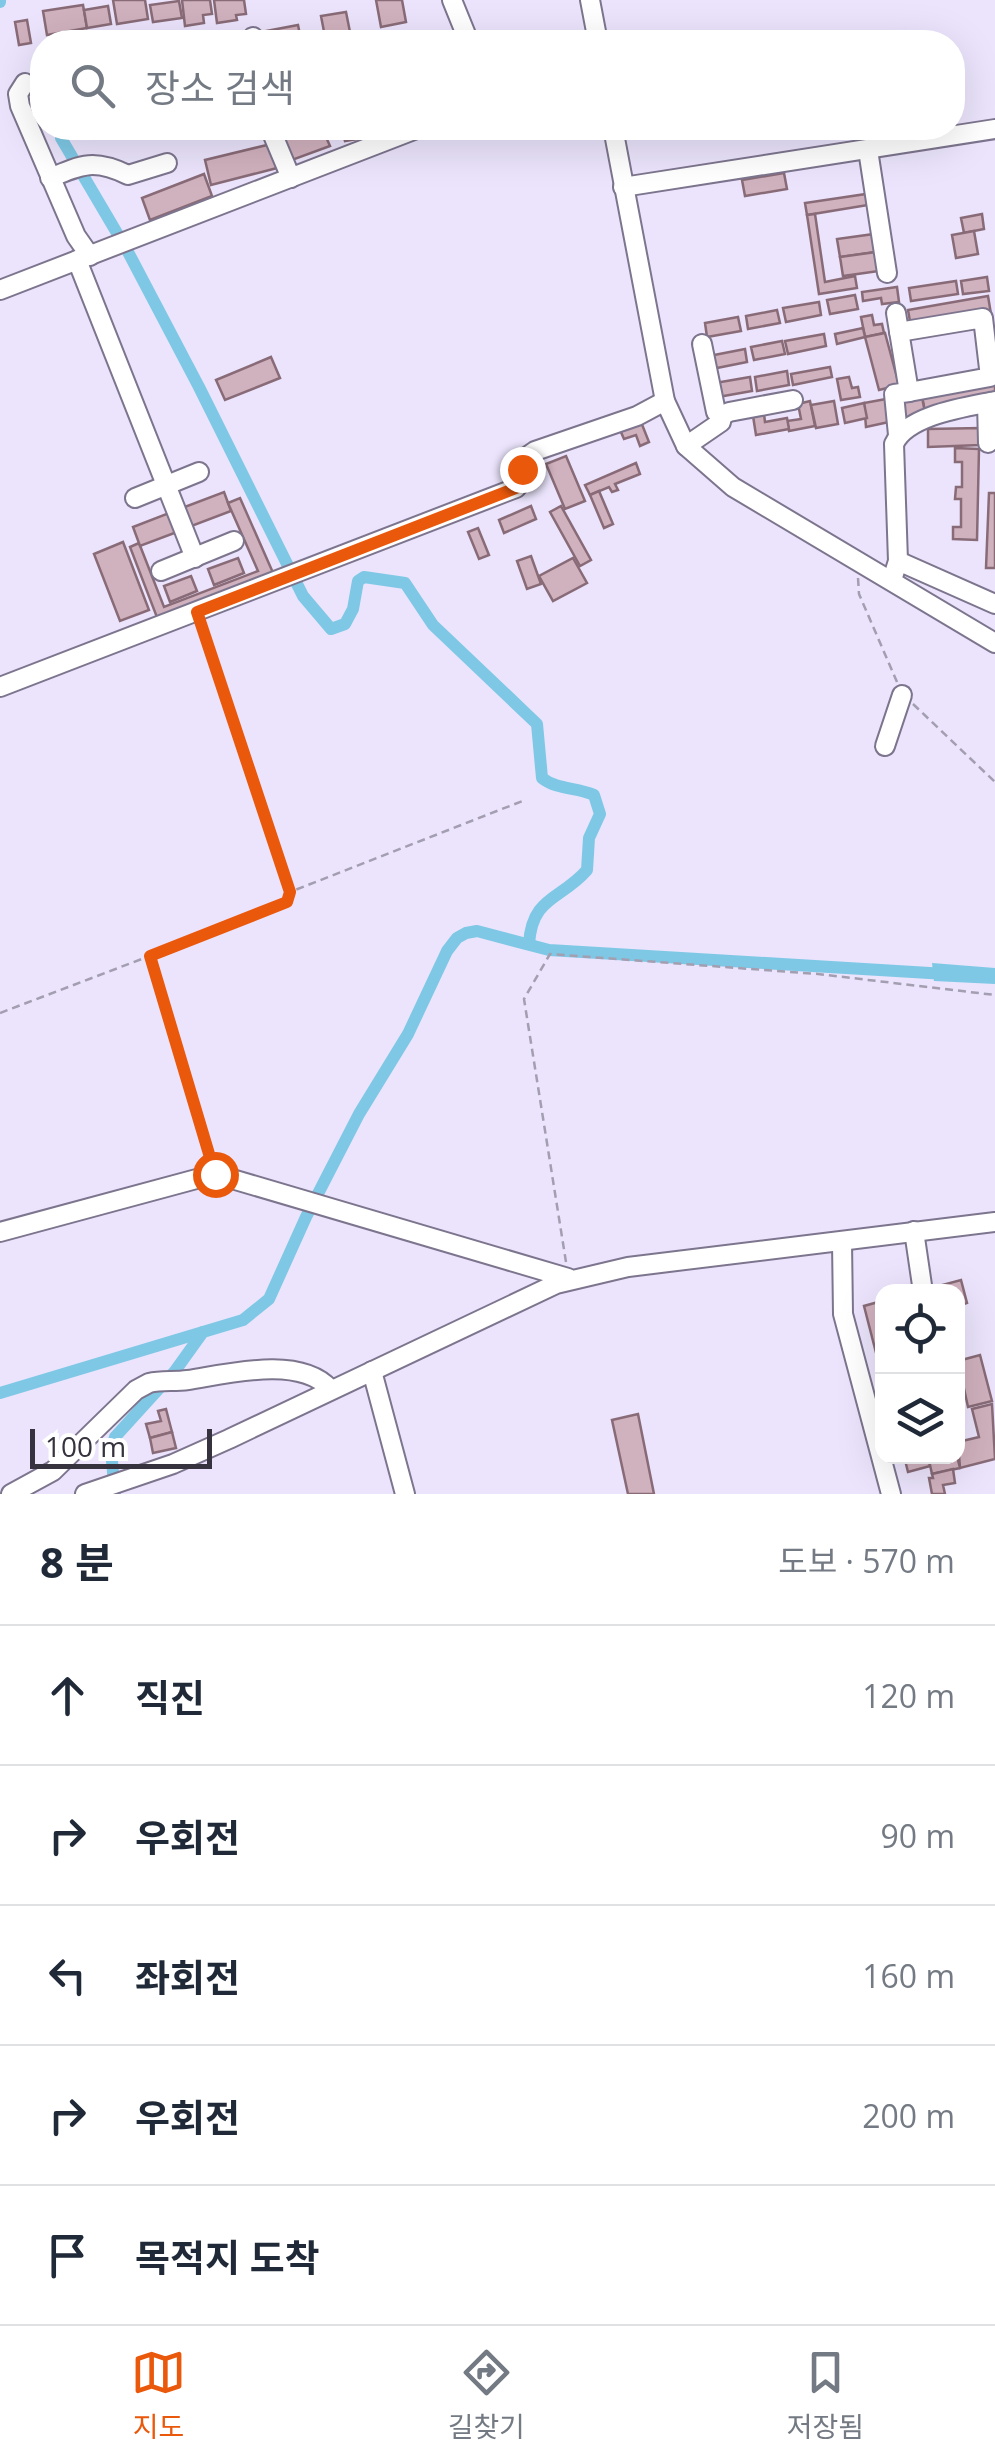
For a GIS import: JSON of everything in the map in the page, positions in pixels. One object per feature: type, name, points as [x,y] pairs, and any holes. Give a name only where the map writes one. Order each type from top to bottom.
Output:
[{"type":"street","points":[[452,0],[464,30]]},
{"type":"street","points":[[590,0],[596,30]]},
{"type":"street","points":[[24,83],[18,94],[30,130]]},
{"type":"street","points":[[965,135],[995,130]]},
{"type":"street","points":[[34,140],[76,236],[144,432],[194,558]]},
{"type":"street","points":[[275,140],[291,178]]},
{"type":"street","points":[[0,290],[388,140]]},
{"type":"street","points":[[615,140],[665,401],[686,446],[733,486],[995,643]]},
{"type":"street","points":[[623,187],[932,140]]},
{"type":"street","points":[[868,150],[887,272]]},
{"type":"street","points":[[50,178],[77,166],[111,167],[128,176],[167,164]]},
{"type":"street","points":[[892,580],[898,561],[894,444],[898,434],[894,394],[909,392],[990,376],[983,318],[898,322],[909,392]]},
{"type":"street","points":[[702,344],[716,412],[722,416]]},
{"type":"street","points":[[722,416],[793,400]]},
{"type":"street","points":[[0,687],[516,488],[523,480],[522,460],[535,452],[637,416],[665,401]]},
{"type":"street","points":[[898,434],[948,410],[991,402],[988,442]]},
{"type":"street","points":[[686,446],[721,422],[722,416]]},
{"type":"street","points":[[135,498],[199,472]]},
{"type":"street","points":[[162,571],[234,542]]},
{"type":"street","points":[[898,561],[995,604]]},
{"type":"street","points":[[885,746],[902,695]]},
{"type":"street","points":[[0,1232],[215,1174],[568,1278]]},
{"type":"street","points":[[85,1494],[215,1446],[568,1278],[628,1267],[995,1222]]},
{"type":"street","points":[[914,1231],[922,1284]]},
{"type":"street","points":[[842,1242],[843,1314],[892,1494]]},
{"type":"street","points":[[12,1494],[53,1471],[136,1390],[246,1370],[306,1373],[322,1379],[330,1389]]},
{"type":"street","points":[[372,1371],[405,1494]]},
{"type":"path","points":[[856,560],[859,594],[902,695],[995,782]]},
{"type":"path","points":[[0,1013],[287,902],[290,892],[197,612]]},
{"type":"path","points":[[290,892],[524,800]]},
{"type":"path","points":[[568,1278],[524,1000],[550,954],[818,974],[995,994]]},
{"type":"path","points":[[150,956],[215,1174]]},
{"type":"water","points":[[932,963],[995,968],[995,984],[934,981]]},
{"type":"building","points":[[113,0],[145,0],[148,19],[117,24]]},
{"type":"building","points":[[182,0],[210,0],[212,14],[203,15],[204,23],[185,26]]},
{"type":"building","points":[[214,0],[244,0],[246,14],[236,15],[237,20],[217,23]]},
{"type":"building","points":[[376,0],[402,0],[406,22],[381,27]]},
{"type":"building","points":[[179,1],[182,18],[153,22],[150,5]]},
{"type":"building","points":[[83,5],[87,28],[46,30],[43,11]]},
{"type":"building","points":[[108,6],[111,24],[87,28],[84,10]]},
{"type":"building","points":[[346,12],[350,30],[324,30],[321,16]]},
{"type":"building","points":[[27,20],[30,43],[19,45],[15,22]]},
{"type":"building","points":[[298,25],[299,30],[272,30]]},
{"type":"building","points":[[284,140],[327,140],[330,146],[292,160]]},
{"type":"building","points":[[271,144],[277,168],[211,185],[205,160]]},
{"type":"building","points":[[784,173],[787,189],[745,196],[742,180]]},
{"type":"building","points":[[204,174],[212,196],[150,220],[142,198]]},
{"type":"building","points":[[866,194],[868,205],[807,215],[805,203]]},
{"type":"building","points":[[815,214],[825,282],[855,276],[857,288],[819,294],[807,215]]},
{"type":"building","points":[[982,214],[984,229],[964,233],[961,218]]},
{"type":"building","points":[[974,231],[978,254],[956,258],[952,235]]},
{"type":"building","points":[[874,234],[876,252],[840,257],[837,239]]},
{"type":"building","points":[[876,252],[879,271],[843,276],[840,257]]},
{"type":"building","points":[[987,277],[989,291],[963,294],[961,281]]},
{"type":"building","points":[[956,281],[958,294],[911,301],[909,288]]},
{"type":"building","points":[[897,287],[899,302],[882,304],[881,298],[863,301],[862,292]]},
{"type":"building","points":[[855,295],[858,309],[830,314],[827,300]]},
{"type":"building","points":[[988,296],[991,314],[911,327],[908,310]]},
{"type":"building","points":[[819,302],[821,315],[786,322],[783,308]]},
{"type":"building","points":[[777,310],[780,323],[748,329],[746,316]]},
{"type":"building","points":[[872,315],[874,325],[882,324],[884,333],[865,337],[861,317]]},
{"type":"building","points":[[738,317],[741,331],[707,337],[705,323]]},
{"type":"building","points":[[863,328],[865,337],[837,344],[835,334]]},
{"type":"building","points":[[885,333],[899,385],[879,390],[865,337]]},
{"type":"building","points":[[824,334],[826,346],[788,354],[785,341]]},
{"type":"building","points":[[782,341],[785,354],[754,360],[751,347]]},
{"type":"building","points":[[745,349],[747,362],[712,369],[709,356]]},
{"type":"building","points":[[271,357],[280,378],[225,400],[216,380]]},
{"type":"building","points":[[830,367],[832,377],[793,385],[791,374]]},
{"type":"building","points":[[787,371],[789,385],[757,391],[755,377]]},
{"type":"building","points":[[750,377],[752,391],[718,397],[715,383]]},
{"type":"building","points":[[849,377],[852,388],[858,387],[860,397],[841,400],[837,379]]},
{"type":"building","points":[[995,383],[995,398],[925,411],[922,397]]},
{"type":"building","points":[[922,397],[926,418],[905,422],[901,401]]},
{"type":"building","points":[[886,399],[889,422],[866,427],[864,403]]},
{"type":"building","points":[[810,401],[815,426],[789,431],[787,421],[801,419],[798,404]]},
{"type":"building","points":[[834,401],[838,424],[816,428],[811,405]]},
{"type":"building","points":[[864,403],[867,418],[845,423],[842,408]]},
{"type":"building","points":[[764,414],[765,422],[787,418],[789,429],[756,435],[753,416]]},
{"type":"building","points":[[641,422],[649,442],[640,446],[636,435],[624,439],[620,430]]},
{"type":"building","points":[[981,428],[981,445],[928,447],[928,429]]},
{"type":"building","points":[[955,448],[979,449],[977,540],[953,539],[953,527],[961,527],[961,499],[955,499],[956,487],[962,487],[962,462],[955,462]]},
{"type":"building","points":[[566,456],[585,501],[565,509],[546,464]]},
{"type":"building","points":[[636,463],[640,474],[615,484],[618,490],[612,492],[609,487],[590,495],[585,485]]},
{"type":"building","points":[[599,491],[613,524],[604,528],[590,495]]},
{"type":"building","points":[[224,492],[231,511],[189,527],[182,508]]},
{"type":"building","points":[[989,493],[995,493],[995,568],[986,568]]},
{"type":"building","points":[[240,498],[274,575],[158,620],[130,547],[139,543],[164,607],[258,571],[228,503]]},
{"type":"building","points":[[531,506],[536,519],[504,533],[499,520]]},
{"type":"building","points":[[561,506],[591,560],[580,566],[550,512]]},
{"type":"building","points":[[169,513],[177,532],[140,546],[133,527]]},
{"type":"building","points":[[478,528],[489,555],[479,559],[468,532]]},
{"type":"building","points":[[123,542],[149,610],[120,621],[94,554]]},
{"type":"building","points":[[531,556],[541,584],[527,589],[517,561]]},
{"type":"building","points":[[238,558],[244,573],[214,585],[208,569]]},
{"type":"building","points":[[573,558],[587,583],[553,601],[539,576]]},
{"type":"building","points":[[191,576],[197,591],[170,602],[164,586]]},
{"type":"building","points":[[875,1303],[875,1349],[864,1306]]},
{"type":"building","points":[[980,1355],[992,1401],[968,1407],[965,1359]]},
{"type":"building","points":[[992,1404],[995,1459],[960,1468],[960,1464],[965,1464],[965,1440],[979,1437],[972,1409]]},
{"type":"building","points":[[166,1409],[172,1432],[150,1438],[146,1424],[161,1421],[158,1411]]},
{"type":"building","points":[[638,1414],[654,1494],[628,1494],[612,1420]]},
{"type":"building","points":[[172,1432],[176,1448],[153,1453],[150,1438]]},
{"type":"building","points":[[906,1464],[930,1464],[930,1466],[908,1472]]},
{"type":"building","points":[[930,1464],[959,1464],[960,1468],[932,1474]]},
{"type":"building","points":[[953,1469],[955,1483],[943,1485],[945,1494],[932,1494],[932,1474]]},
{"type":"waterway","points":[[62,140],[127,250],[303,596],[331,629],[345,624],[353,609],[358,581],[364,577],[405,583],[433,625],[537,724],[542,778],[594,795],[600,814],[589,838],[587,870],[542,907],[531,928],[529,944]]},
{"type":"waterway","points":[[115,1494],[111,1450],[115,1437],[175,1371],[203,1332],[243,1320],[269,1299],[359,1114],[408,1034],[457,938],[477,931],[549,950],[946,974]]},
{"type":"waterway","points":[[0,1393],[203,1332]]},
{"type":"route","points":[[215,1174],[150,956],[287,902],[290,892],[197,612],[516,488],[523,480],[522,469]]}]
